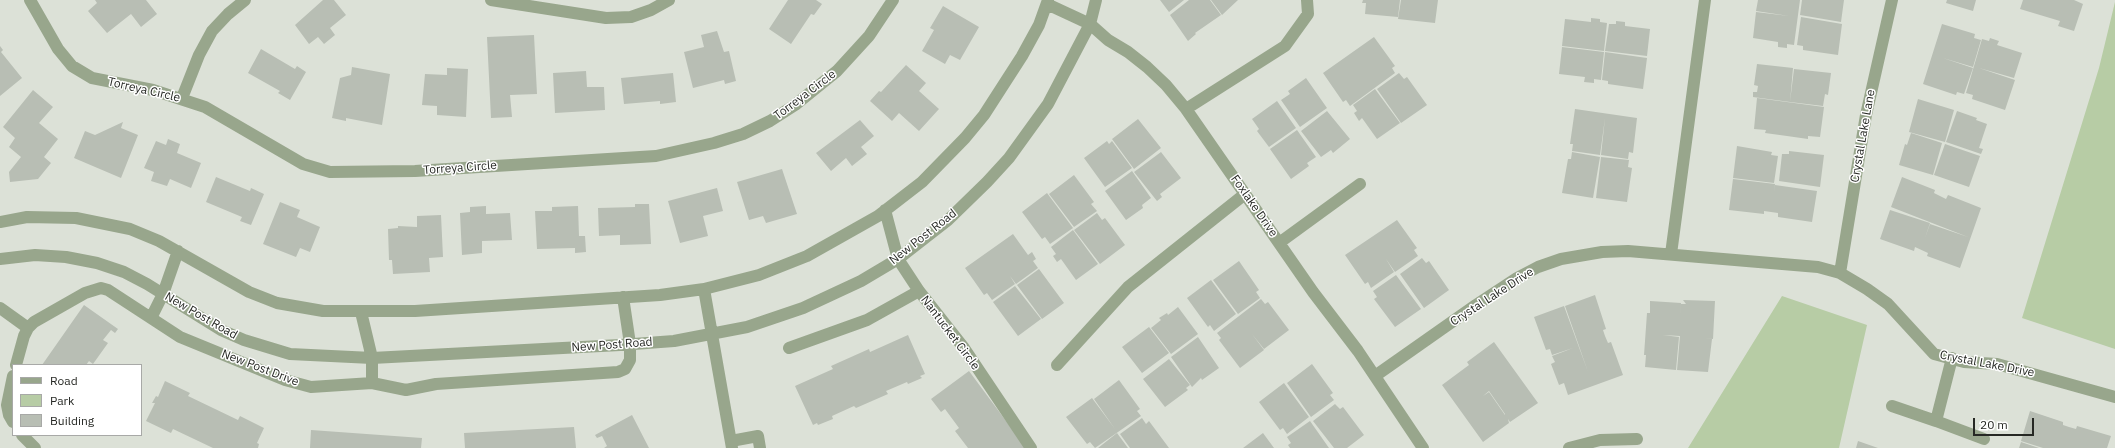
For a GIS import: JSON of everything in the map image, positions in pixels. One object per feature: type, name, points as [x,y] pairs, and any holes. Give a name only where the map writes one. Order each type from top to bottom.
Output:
[{"type":"street","name":"Torreya Circle","points":[[30,0],[58,49],[72,66],[92,78],[153,90],[182,98],[226,118],[303,164],[330,172],[415,171],[656,156],[686,151],[743,134],[795,105],[837,71],[869,36],[893,0]]},
{"type":"street","points":[[182,98],[199,55],[212,31],[228,14],[246,0]]},
{"type":"street","points":[[491,0],[606,18],[631,17],[651,10],[669,0]]},
{"type":"street","name":"New Post Road","points":[[0,259],[35,255],[66,257],[97,263],[124,272],[221,330],[268,348],[290,354],[372,358],[630,344],[674,341],[714,335],[747,327],[804,308],[861,281],[898,259],[948,220],[1009,158],[1048,104],[1090,24],[1096,0]]},
{"type":"street","points":[[1186,109],[1285,46],[1308,14],[1307,0]]},
{"type":"street","points":[[1671,254],[1705,0]]},
{"type":"street","name":"Crystal Lake Lane","points":[[1840,273],[1866,115],[1892,0]]},
{"type":"street","points":[[0,222],[51,216],[100,221],[130,229],[178,251],[249,292],[277,303],[323,312],[415,311],[623,297],[704,289],[759,275],[807,256],[854,231],[922,182],[944,161],[984,115],[1022,56],[1048,2]]},
{"type":"street","name":"Foxlake Drive","points":[[1048,2],[1090,24],[1108,40],[1128,52],[1166,85],[1186,109],[1279,243],[1375,376],[1417,445]]},
{"type":"street","points":[[1279,243],[1360,184]]},
{"type":"street","points":[[1057,365],[1128,287],[1245,194]]},
{"type":"street","name":"Nantucket Circle","points":[[885,210],[898,259],[919,291],[964,348],[1031,448]]},
{"type":"street","points":[[151,318],[163,294],[178,251]]},
{"type":"street","name":"Crystal Lake Drive","points":[[1375,376],[1517,278],[1538,267],[1560,259],[1602,252],[1671,254],[1818,267],[1840,273],[1868,289],[1888,304],[1934,354],[1964,362],[1997,364],[2115,397]]},
{"type":"street","name":"New Post Drive","points":[[28,328],[34,322],[85,293],[101,288],[108,290],[180,337],[285,380],[311,387],[372,383],[406,390],[436,384],[618,372],[628,365],[630,344],[623,297]]},
{"type":"street","points":[[704,289],[714,335],[732,445],[758,436],[760,448]]},
{"type":"street","points":[[789,348],[868,320],[919,291]]},
{"type":"street","points":[[0,308],[28,328],[16,364]]},
{"type":"street","points":[[361,312],[372,358],[372,383]]},
{"type":"street","points":[[1936,421],[1952,358]]},
{"type":"street","points":[[12,381],[7,405],[9,415],[12,420]]},
{"type":"street","points":[[1892,406],[1984,439]]},
{"type":"street","points":[[23,436],[35,448]]},
{"type":"street","points":[[1569,448],[1600,440],[1637,439]]},
{"type":"green space","points":[[2115,2],[2115,349],[2022,318],[2099,68]]},
{"type":"green space","points":[[1782,296],[1867,325],[1839,448],[1688,448]]},
{"type":"building","points":[[95,0],[146,0],[157,14],[141,27],[131,14],[107,33],[88,11],[97,3]]},
{"type":"building","points":[[323,0],[334,0],[346,15],[330,28],[335,35],[324,44],[318,37],[309,44],[295,25]]},
{"type":"building","points":[[788,0],[816,0],[822,4],[814,15],[811,14],[791,44],[769,29]]},
{"type":"building","points":[[1160,0],[1184,0],[1169,12]]},
{"type":"building","points":[[1189,0],[1210,0],[1221,15],[1195,33],[1196,34],[1188,41],[1170,15]]},
{"type":"building","points":[[1211,0],[1238,0],[1222,15]]},
{"type":"building","points":[[1363,0],[1400,0],[1398,17],[1365,14],[1366,3],[1362,3]]},
{"type":"building","points":[[1401,0],[1438,0],[1435,23],[1398,19]]},
{"type":"building","points":[[1758,0],[1800,0],[1794,45],[1787,44],[1787,48],[1778,47],[1778,42],[1753,38],[1756,12],[1789,16],[1756,11]]},
{"type":"building","points":[[1802,0],[1844,0],[1841,22],[1800,15]]},
{"type":"building","points":[[1947,0],[1976,0],[1973,11],[1946,3]]},
{"type":"building","points":[[2023,0],[2074,0],[2083,4],[2074,31],[2058,26],[2060,21],[2020,9]]},
{"type":"building","points":[[943,6],[979,27],[960,60],[950,55],[945,64],[922,51],[934,30],[930,28]]},
{"type":"building","points":[[1801,17],[1842,24],[1838,55],[1803,50],[1803,46],[1797,45]]},
{"type":"building","points":[[1591,18],[1600,19],[1600,22],[1607,23],[1604,51],[1562,46],[1565,19],[1591,22]]},
{"type":"building","points":[[1616,21],[1625,22],[1625,26],[1650,29],[1647,56],[1605,51],[1609,24],[1616,24]]},
{"type":"building","points":[[1942,24],[1975,34],[1974,38],[1981,40],[1973,67],[1943,58],[1973,68],[1964,94],[1957,92],[1956,95],[1923,84]]},
{"type":"building","points":[[717,31],[724,52],[729,51],[736,81],[725,84],[724,80],[693,88],[684,52],[704,47],[701,35]]},
{"type":"building","points":[[534,35],[537,94],[510,95],[512,117],[491,118],[487,37]]},
{"type":"building","points":[[1374,37],[1395,66],[1392,68],[1395,73],[1350,106],[1346,100],[1343,102],[1323,73]]},
{"type":"building","points":[[1990,38],[1999,41],[1997,45],[2022,53],[2014,78],[1979,68],[2015,80],[2005,110],[1972,99],[1973,95],[1966,93],[1982,39],[1989,41]]},
{"type":"building","points":[[0,46],[3,50],[1,52],[22,78],[0,96]]},
{"type":"building","points":[[1562,47],[1604,52],[1601,80],[1594,79],[1594,83],[1584,82],[1585,77],[1559,74]]},
{"type":"building","points":[[261,49],[295,69],[297,66],[306,72],[290,100],[278,93],[280,91],[248,73]]},
{"type":"building","points":[[1605,52],[1647,58],[1643,89],[1608,84],[1608,81],[1602,80]]},
{"type":"building","points":[[1757,64],[1793,68],[1790,102],[1753,97],[1753,92],[1757,92],[1758,86],[1754,85]]},
{"type":"building","points":[[906,65],[926,83],[919,91],[939,109],[919,131],[899,113],[892,121],[870,101],[879,91],[881,92]]},
{"type":"building","points":[[352,67],[390,74],[382,125],[346,118],[346,121],[332,118],[340,78],[351,75]]},
{"type":"building","points":[[447,68],[468,69],[466,117],[437,115],[437,106],[422,105],[425,74],[447,75]]},
{"type":"building","points":[[1794,69],[1831,73],[1828,95],[1825,94],[1823,106],[1790,102]]},
{"type":"building","points":[[586,71],[587,87],[604,87],[605,110],[555,113],[553,73]]},
{"type":"building","points":[[673,73],[676,102],[660,104],[660,101],[624,104],[621,78]]},
{"type":"building","points":[[1399,73],[1404,79],[1407,77],[1427,105],[1401,123],[1377,89]]},
{"type":"building","points":[[1306,78],[1327,108],[1300,127],[1281,100],[1290,94],[1288,91]]},
{"type":"building","points":[[1375,89],[1400,123],[1377,139],[1362,118],[1359,121],[1354,113],[1357,111],[1353,105]]},
{"type":"building","points":[[33,90],[53,107],[39,123],[58,139],[44,157],[51,163],[38,179],[10,182],[9,172],[21,157],[9,147],[15,138],[3,127]]},
{"type":"building","points":[[1757,98],[1824,107],[1820,137],[1808,136],[1808,139],[1765,133],[1766,130],[1754,129]]},
{"type":"building","points":[[1918,99],[1954,110],[1945,142],[1909,132]]},
{"type":"building","points":[[1277,101],[1296,128],[1269,147],[1257,131],[1259,129],[1252,119]]},
{"type":"building","points":[[1575,109],[1637,118],[1633,153],[1629,152],[1628,159],[1601,155],[1605,118],[1600,155],[1572,151],[1573,144],[1570,144]]},
{"type":"building","points":[[1327,111],[1350,139],[1333,153],[1331,150],[1321,157],[1301,131]]},
{"type":"building","points":[[1957,111],[1977,118],[1976,120],[1987,124],[1979,148],[1983,149],[1981,154],[1946,142]]},
{"type":"building","points":[[1138,119],[1161,148],[1134,169],[1112,139]]},
{"type":"building","points":[[860,120],[874,136],[861,147],[867,154],[852,166],[846,158],[831,171],[816,153]]},
{"type":"building","points":[[123,122],[121,128],[138,135],[121,178],[74,158],[85,131],[95,135]]},
{"type":"building","points":[[1297,130],[1316,157],[1307,163],[1309,166],[1291,179],[1270,149]]},
{"type":"building","points":[[1911,133],[1942,143],[1933,175],[1899,165],[1905,144],[1907,145]]},
{"type":"building","points":[[168,139],[180,144],[177,153],[201,163],[191,188],[170,179],[167,186],[151,181],[154,172],[144,168],[156,141],[166,145]]},
{"type":"building","points":[[1107,141],[1109,144],[1112,141],[1132,168],[1105,187],[1084,158]]},
{"type":"building","points":[[1945,144],[1980,156],[1969,187],[1934,175]]},
{"type":"building","points":[[1737,146],[1772,152],[1771,155],[1778,156],[1774,183],[1733,178]]},
{"type":"building","points":[[1789,151],[1824,155],[1820,187],[1779,181],[1782,154],[1789,154]]},
{"type":"building","points":[[1161,152],[1181,178],[1160,194],[1162,197],[1157,201],[1134,172]]},
{"type":"building","points":[[1572,152],[1600,157],[1593,198],[1562,193],[1568,159],[1571,159]]},
{"type":"building","points":[[1601,157],[1629,160],[1628,167],[1632,168],[1627,202],[1596,198]]},
{"type":"building","points":[[782,169],[797,214],[766,223],[763,216],[749,220],[737,182]]},
{"type":"building","points":[[1132,171],[1151,198],[1142,205],[1143,208],[1126,220],[1105,191]]},
{"type":"building","points":[[1074,175],[1094,202],[1091,204],[1097,211],[1074,227],[1049,194]]},
{"type":"building","points":[[216,177],[250,191],[251,188],[264,194],[251,225],[240,221],[242,217],[206,202]]},
{"type":"building","points":[[1902,177],[1935,190],[1934,193],[1946,199],[1948,195],[1981,208],[1960,268],[1927,256],[1928,253],[1915,247],[1914,251],[1880,239],[1890,210],[1930,223],[1925,238],[1930,224],[1968,237],[1891,207]]},
{"type":"building","points":[[1733,179],[1775,184],[1774,193],[1775,185],[1817,191],[1812,222],[1778,217],[1778,213],[1764,211],[1764,214],[1729,210]]},
{"type":"building","points":[[717,188],[723,211],[703,216],[708,236],[680,243],[668,201]]},
{"type":"building","points":[[1047,193],[1073,228],[1050,244],[1045,237],[1042,239],[1022,212]]},
{"type":"building","points":[[280,202],[300,210],[297,217],[320,227],[310,252],[300,248],[296,257],[263,244]]},
{"type":"building","points":[[635,204],[649,204],[651,244],[620,245],[620,235],[599,236],[598,208],[635,207]]},
{"type":"building","points":[[486,206],[486,214],[510,213],[512,240],[482,241],[482,253],[462,255],[460,213],[470,212],[470,207]]},
{"type":"building","points":[[578,206],[579,236],[585,236],[586,252],[575,253],[575,248],[537,249],[535,211],[552,211],[552,207]]},
{"type":"building","points":[[1097,213],[1102,220],[1105,218],[1125,245],[1100,264],[1074,230]]},
{"type":"building","points":[[441,215],[443,257],[429,258],[430,272],[393,274],[392,260],[389,260],[388,229],[398,228],[398,226],[417,227],[417,216]]},
{"type":"building","points":[[1397,220],[1417,248],[1414,250],[1418,256],[1395,272],[1386,259],[1394,272],[1371,288],[1368,282],[1365,284],[1345,255]]},
{"type":"building","points":[[1073,230],[1098,264],[1076,280],[1061,259],[1057,262],[1053,256],[1056,254],[1051,247]]},
{"type":"building","points":[[1013,234],[1028,255],[1032,252],[1036,259],[1033,261],[1038,268],[1016,284],[1010,276],[1015,284],[992,300],[987,293],[984,295],[965,268]]},
{"type":"building","points":[[1422,258],[1426,263],[1429,261],[1449,290],[1424,308],[1400,274]]},
{"type":"building","points":[[1239,261],[1259,290],[1256,292],[1260,298],[1238,314],[1213,280]]},
{"type":"building","points":[[1039,269],[1064,303],[1042,319],[1017,285]]},
{"type":"building","points":[[1396,275],[1421,309],[1395,327],[1374,299],[1377,297],[1373,291]]},
{"type":"building","points":[[1211,280],[1236,314],[1214,331],[1210,325],[1208,327],[1187,298]]},
{"type":"building","points":[[1015,286],[1041,319],[1018,336],[993,302]]},
{"type":"building","points":[[1595,295],[1606,329],[1603,330],[1605,336],[1608,343],[1611,342],[1623,375],[1568,395],[1564,383],[1559,385],[1551,364],[1555,362],[1552,356],[1573,348],[1552,355],[1550,349],[1546,350],[1534,317],[1564,306],[1588,372],[1565,306]]},
{"type":"building","points":[[1261,299],[1265,304],[1268,302],[1289,330],[1264,349],[1252,334],[1264,350],[1240,368],[1219,340],[1221,338],[1217,333]]},
{"type":"building","points":[[1683,300],[1715,301],[1713,339],[1704,338],[1712,339],[1708,372],[1677,370],[1680,336],[1663,335],[1679,337],[1676,370],[1645,367],[1646,355],[1644,355],[1647,313],[1650,313],[1650,301],[1681,303],[1680,334],[1681,304],[1686,304]]},
{"type":"building","points":[[84,305],[118,329],[115,333],[111,330],[103,340],[108,343],[93,364],[89,361],[87,364],[43,364]]},
{"type":"building","points":[[1178,307],[1198,334],[1171,354],[1151,328],[1161,320],[1159,318],[1167,313],[1168,315]]},
{"type":"building","points":[[1149,327],[1169,353],[1142,373],[1122,347]]},
{"type":"building","points":[[908,335],[925,374],[920,376],[922,378],[908,384],[907,382],[886,391],[888,394],[856,408],[854,406],[832,416],[833,419],[818,425],[817,423],[813,425],[795,386],[833,369],[831,366],[869,349],[870,352]]},
{"type":"building","points":[[1198,337],[1219,368],[1202,380],[1201,378],[1192,387],[1171,357]]},
{"type":"building","points":[[1494,342],[1538,403],[1510,422],[1508,419],[1509,423],[1483,442],[1442,385],[1469,365],[1467,362]],"holes":[[[1489,391],[1505,414],[1489,392],[1483,396]]]},
{"type":"building","points":[[1169,359],[1190,385],[1186,388],[1188,390],[1165,407],[1143,379]]},
{"type":"building","points":[[1312,364],[1333,393],[1330,395],[1334,400],[1311,417],[1287,383]]},
{"type":"building","points":[[969,371],[1026,448],[968,448],[955,431],[959,428],[945,409],[941,412],[931,399]]},
{"type":"building","points":[[1119,380],[1140,409],[1137,411],[1141,416],[1095,448],[1090,442],[1087,444],[1066,417],[1092,398],[1115,429],[1094,399]]},
{"type":"building","points":[[165,381],[190,393],[188,396],[238,420],[240,416],[264,428],[257,443],[259,444],[258,448],[213,448],[173,429],[171,433],[146,421],[155,403],[152,403],[156,396],[158,397]]},
{"type":"building","points":[[1284,383],[1309,417],[1287,434],[1283,428],[1280,430],[1259,402]]},
{"type":"building","points":[[1335,404],[1340,409],[1343,407],[1364,435],[1347,448],[1334,448],[1313,421]]},
{"type":"building","points":[[2030,411],[2063,422],[2063,425],[2069,427],[2076,429],[2077,426],[2111,436],[2107,448],[2043,448],[2021,441]]},
{"type":"building","points":[[632,415],[649,448],[604,448],[607,446],[602,436],[597,438],[595,435]]},
{"type":"building","points":[[1142,418],[1146,424],[1149,421],[1169,448],[1130,448],[1120,434]]},
{"type":"building","points":[[1310,421],[1329,448],[1290,448],[1288,445],[1291,443],[1287,437]]},
{"type":"building","points":[[574,427],[576,448],[465,448],[464,433]]},
{"type":"building","points":[[311,430],[422,438],[421,448],[310,448]]},
{"type":"building","points":[[1117,433],[1128,448],[1098,448]]},
{"type":"building","points":[[1263,433],[1274,448],[1243,448]]},
{"type":"building","points":[[1858,441],[1878,448],[1856,448]]},
{"type":"building","points":[[2021,442],[2039,448],[2019,448]]}]
